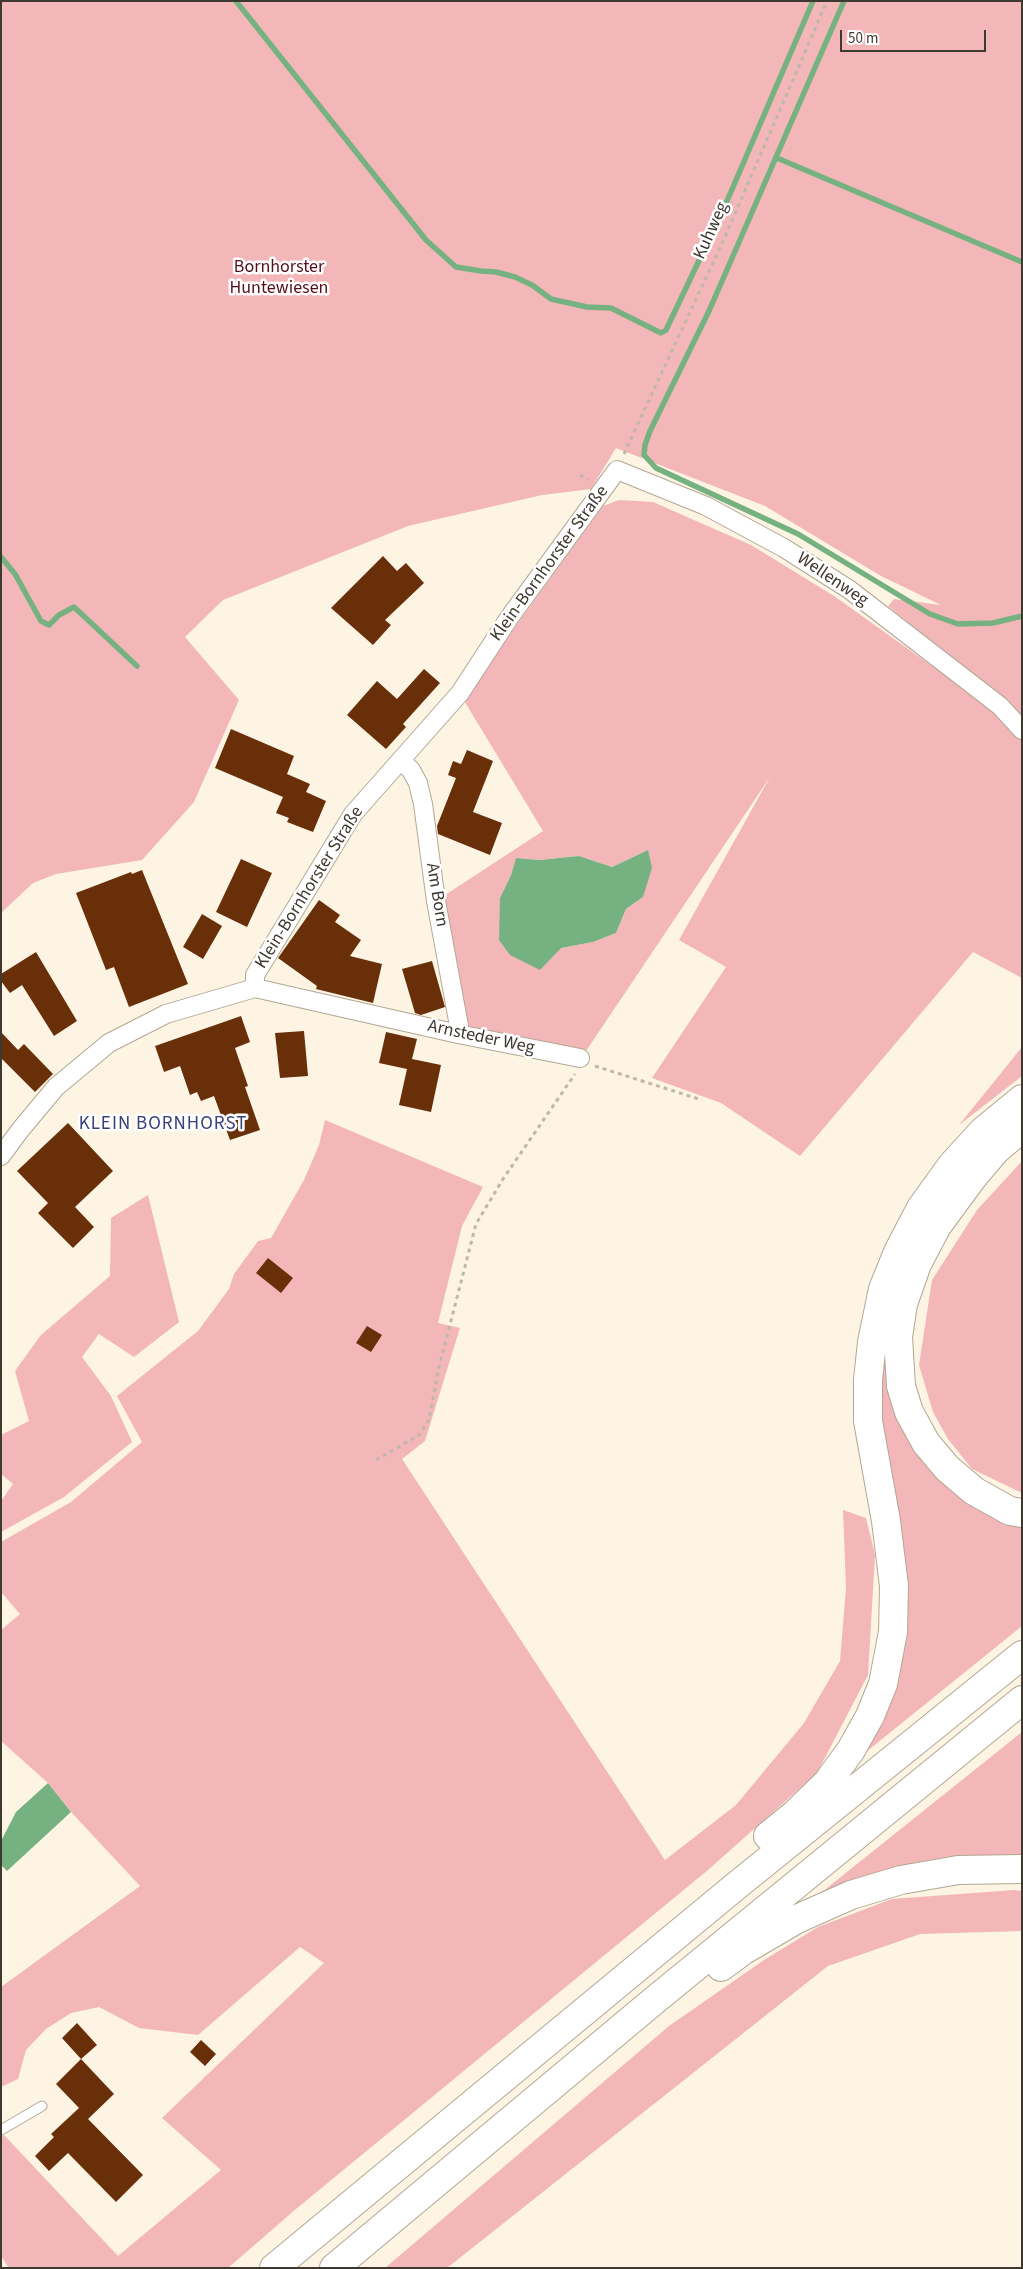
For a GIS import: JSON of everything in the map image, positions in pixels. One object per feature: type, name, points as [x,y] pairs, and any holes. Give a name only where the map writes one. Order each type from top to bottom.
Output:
[{"type":"highway","points":[[736,1886],[751,1851],[795,1814],[827,1783],[851,1750],[870,1716],[883,1684],[893,1632],[894,1586],[886,1521],[868,1421],[868,1380],[872,1342],[883,1289],[898,1252],[921,1208],[952,1164],[982,1131],[1022,1099]]},
{"type":"highway","points":[[1022,1128],[996,1150],[973,1177],[937,1226],[917,1264],[904,1304],[898,1337],[901,1386],[908,1412],[926,1443],[947,1468],[974,1491],[1010,1511],[1022,1513]]},
{"type":"highway","points":[[274,2268],[736,1886],[1022,1655]]},
{"type":"highway","points":[[334,2268],[656,1999],[1022,1700]]},
{"type":"highway","points":[[656,1999],[703,1980],[744,1950],[797,1919],[851,1895],[901,1880],[958,1870],[1022,1869]]},
{"type":"street","name":"Wellenweg","points":[[616,470],[706,506],[784,548],[850,590],[1000,706],[1022,730]]},
{"type":"street","name":"Klein-Bornhorster Straße","points":[[1,1156],[20,1129],[56,1087],[109,1043],[166,1014],[255,988],[255,975],[353,814],[460,693],[510,618],[616,470]]},
{"type":"street","name":"Am Born","points":[[401,761],[410,770],[418,783],[436,901],[459,1026],[458,1034]]},
{"type":"street","name":"Arnsteder Weg","points":[[255,988],[458,1034],[580,1058]]},
{"type":"lane","points":[[1,2130],[42,2106]]},
{"type":"path","name":"Kuhweg","points":[[616,470],[724,239],[826,1]]},
{"type":"path","points":[[376,1460],[419,1435],[428,1420],[444,1348],[476,1224],[503,1179],[578,1069],[580,1058],[605,1070],[702,1100]]},
{"type":"green space","name":"Bornhorster Huntewiesen","points":[[1,1],[1022,1],[1022,719],[1007,702],[888,606],[894,599],[941,605],[881,576],[765,506],[616,448],[591,489],[542,495],[408,526],[223,600],[185,637],[239,700],[194,802],[142,860],[56,874],[33,883],[1,913]]},
{"type":"green space","points":[[619,500],[653,502],[751,545],[834,596],[995,711],[1022,741],[1022,978],[973,952],[800,1156],[721,1103],[652,1078],[726,967],[679,940],[770,777],[584,1054],[464,1028],[442,897],[543,831],[463,699],[603,506]],"holes":[[[648,850],[643,897],[626,909],[616,933],[593,942],[561,948],[500,898],[511,875],[516,858],[539,860],[579,856],[612,867]]]},
{"type":"green space","points":[[1022,1047],[1022,1076],[959,1125]]},
{"type":"green space","points":[[325,1120],[483,1187],[462,1226],[438,1323],[460,1328],[425,1441],[402,1459],[665,1860],[736,1805],[804,1723],[840,1661],[846,1588],[843,1510],[866,1518],[875,1555],[868,1675],[817,1773],[708,1870],[296,2209],[228,2268],[9,2268],[1,2256],[1,2137],[4,2135],[118,2256],[221,2170],[162,2118],[324,1963],[300,1947],[198,2035],[139,2028],[99,2007],[71,2013],[46,2029],[26,2050],[18,2079],[1,2087],[1,1987],[140,1886],[71,1812],[48,1783],[1,1741],[1,1630],[20,1614],[1,1592],[1,1542],[71,1502],[142,1442],[117,1396],[198,1331],[229,1289],[234,1274],[258,1241],[271,1238],[304,1180],[319,1145]]},
{"type":"green space","points":[[1022,1161],[1022,1493],[972,1469],[948,1439],[933,1412],[919,1365],[932,1280],[977,1210]]},
{"type":"green space","points":[[148,1195],[179,1322],[134,1357],[99,1334],[82,1357],[111,1396],[132,1442],[64,1497],[1,1532],[1,1501],[13,1484],[1,1474],[1,1435],[29,1421],[15,1371],[41,1335],[110,1276],[111,1218]]},
{"type":"green space","points":[[883,1344],[902,1429],[940,1479],[1022,1523],[1022,1626],[850,1765],[899,1659],[877,1411]]},
{"type":"green space","points":[[1022,1732],[1022,1862],[802,1908]]},
{"type":"green space","points":[[1022,1891],[1022,1931],[920,1934],[828,1966],[447,2268],[385,2268],[669,2026],[764,1960],[818,1927],[892,1899]]},
{"type":"shaded area","points":[[648,850],[652,868],[643,897],[626,909],[616,933],[593,942],[561,948],[540,970],[510,955],[499,940],[500,898],[511,875],[516,858],[539,860],[579,856],[612,867]]},
{"type":"shaded area","points":[[48,1783],[71,1812],[7,1871],[1,1865],[1,1841],[16,1812]]},
{"type":"building","points":[[383,556],[397,571],[406,563],[424,583],[385,620],[391,625],[373,645],[331,608]]},
{"type":"building","points":[[424,669],[440,683],[403,724],[406,727],[386,749],[347,715],[377,681],[397,699]]},
{"type":"building","points":[[231,729],[294,756],[287,774],[310,784],[306,792],[326,801],[313,832],[287,822],[289,818],[276,813],[283,797],[215,768]]},
{"type":"building","points":[[467,750],[493,761],[473,812],[502,823],[490,855],[438,834],[437,826],[456,778],[448,775],[453,761],[461,764]]},
{"type":"building","points":[[241,859],[272,873],[247,927],[216,912]]},
{"type":"building","points":[[142,870],[188,984],[129,1007],[114,967],[106,970],[76,893],[131,872],[132,874]]},
{"type":"building","points":[[319,900],[340,915],[335,922],[361,940],[350,956],[382,964],[373,1003],[316,989],[317,986],[278,958]]},
{"type":"building","points":[[202,914],[222,926],[203,959],[183,947]]},
{"type":"building","points":[[36,952],[77,1021],[54,1036],[22,985],[10,993],[1,981],[1,974]]},
{"type":"building","points":[[432,961],[445,1007],[421,1015],[415,1013],[402,969]]},
{"type":"building","points":[[241,1016],[250,1042],[235,1048],[248,1086],[245,1087],[260,1130],[230,1140],[214,1096],[201,1101],[197,1092],[190,1095],[180,1066],[164,1072],[155,1046]]},
{"type":"building","points":[[304,1031],[308,1076],[280,1078],[275,1033]]},
{"type":"building","points":[[1,1032],[18,1050],[24,1044],[53,1074],[35,1092],[1,1058]]},
{"type":"building","points":[[386,1032],[417,1039],[412,1059],[441,1065],[431,1112],[399,1105],[407,1069],[379,1063]]},
{"type":"building","points":[[68,1123],[113,1171],[75,1207],[94,1227],[73,1248],[38,1213],[48,1203],[17,1171]]},
{"type":"building","points":[[268,1258],[293,1278],[281,1293],[256,1273]]},
{"type":"building","points":[[367,1326],[382,1335],[371,1352],[356,1343]]},
{"type":"building","points":[[77,2023],[97,2045],[81,2059],[62,2038]]},
{"type":"building","points":[[201,2040],[216,2054],[205,2066],[190,2052]]},
{"type":"building","points":[[81,2059],[114,2094],[88,2119],[143,2175],[116,2202],[68,2153],[49,2171],[35,2156],[54,2137],[51,2134],[79,2108],[56,2084]]},
{"type":"waterway","points":[[236,1],[426,240],[456,267],[496,272],[515,277],[532,285],[551,299],[587,307],[611,308],[661,333],[666,330],[724,208],[813,1]]},
{"type":"waterway","points":[[844,1],[709,311],[650,431],[644,455],[656,468],[798,534],[930,614],[958,624],[993,623],[1022,616]]},
{"type":"waterway","points":[[777,158],[1022,262]]},
{"type":"waterway","points":[[1,557],[15,574],[41,621],[49,625],[59,615],[74,607],[137,666]]},
{"type":"district","name":"KLEIN BORNHORST","points":[[163,1125]]}]
